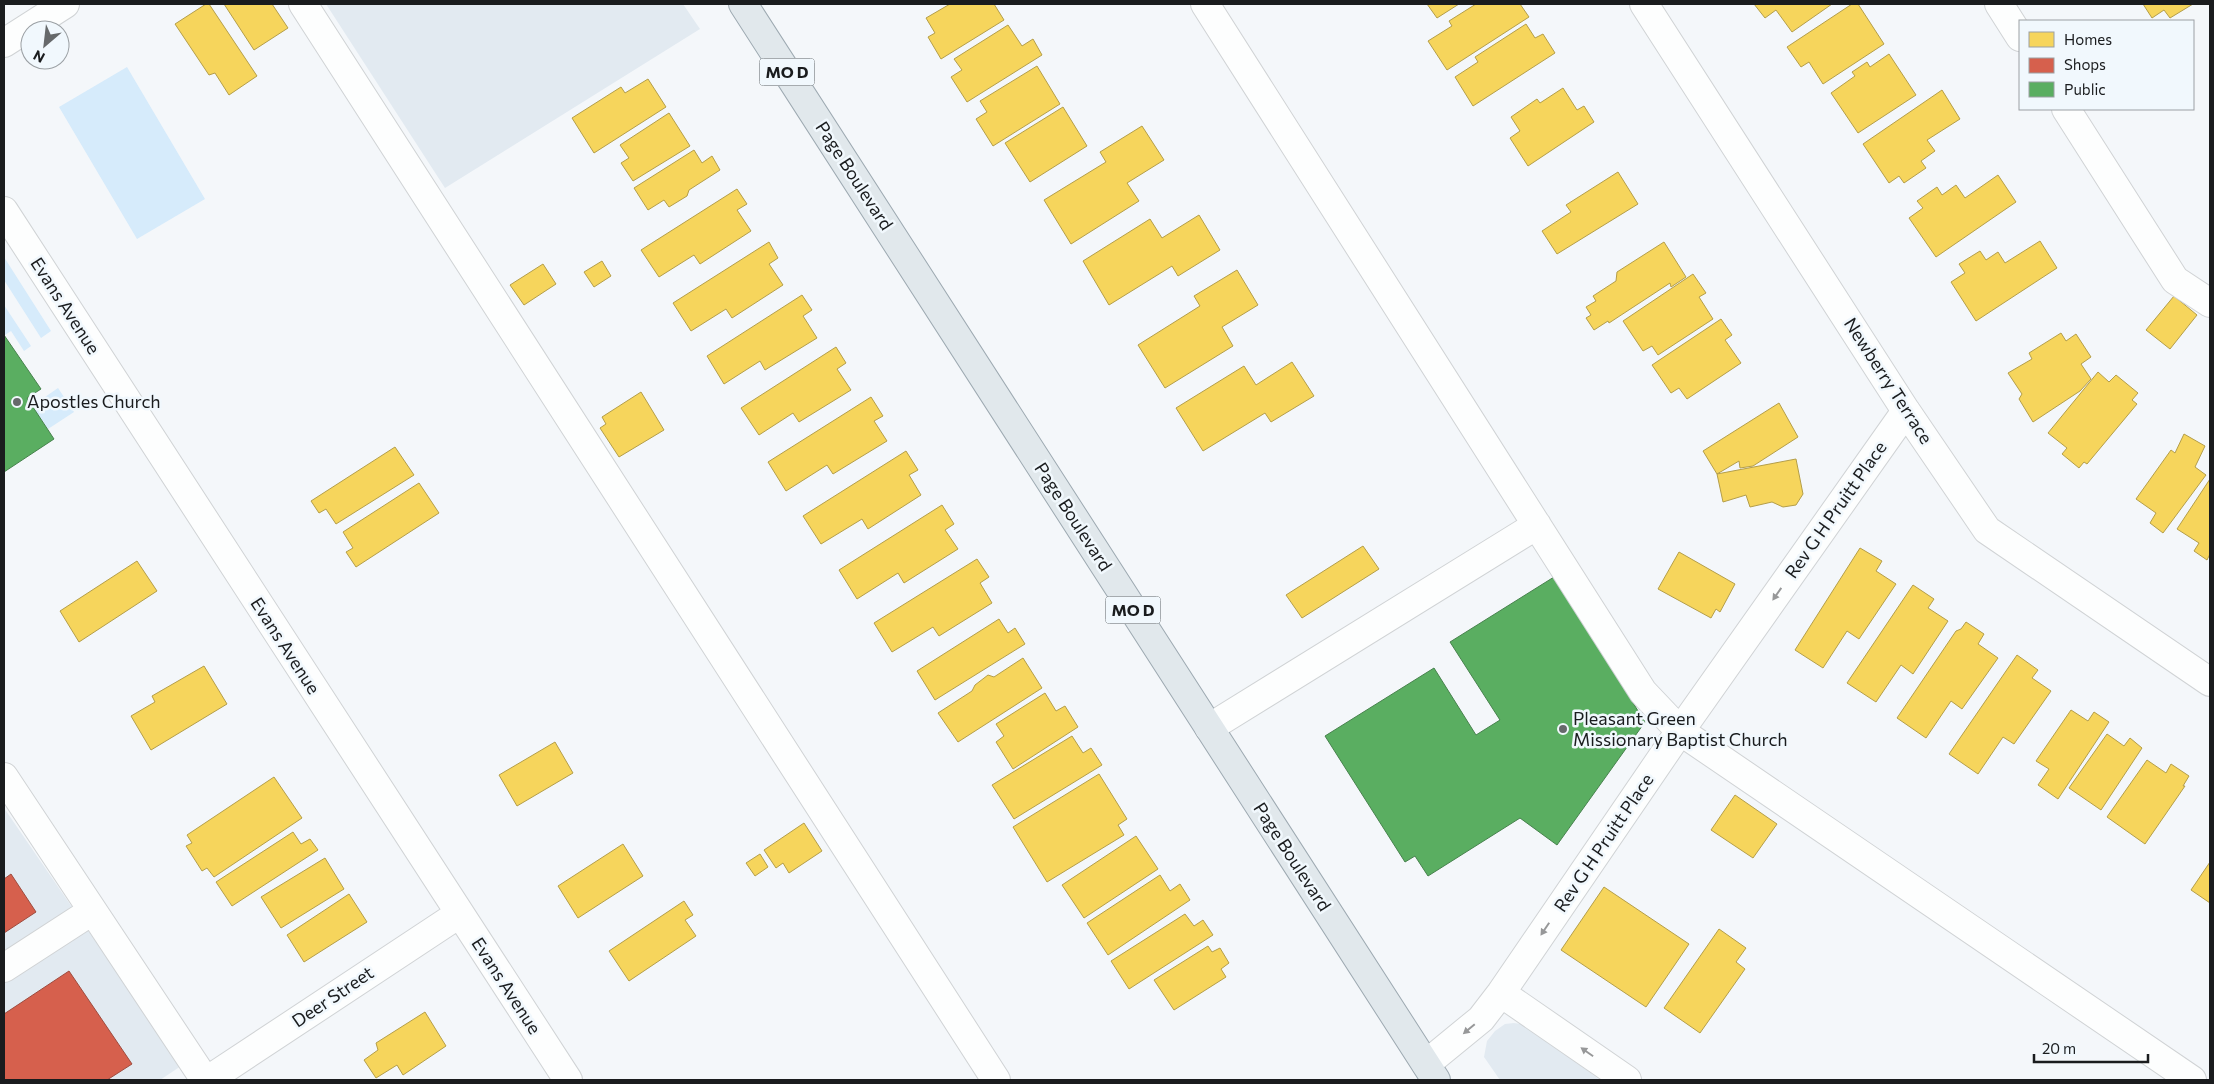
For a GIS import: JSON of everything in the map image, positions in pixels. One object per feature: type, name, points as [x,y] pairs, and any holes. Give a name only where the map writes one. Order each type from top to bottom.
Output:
[{"type":"main road","name":"Page Boulevard","points":[[743,4],[1431,1072]]},
{"type":"street","points":[[4,43],[65,4]]},
{"type":"street","points":[[302,4],[996,1080]]},
{"type":"street","points":[[1205,4],[1643,692],[1680,731],[2192,1080]]},
{"type":"street","name":"Newberry Terrace","points":[[1644,4],[1906,411],[1987,530],[2210,682]]},
{"type":"street","points":[[1999,4],[2019,35]]},
{"type":"street","points":[[2067,110],[2175,280],[2210,303]]},
{"type":"street","name":"Evans Avenue","points":[[4,211],[568,1080]]},
{"type":"street","name":"Rev G H Pruitt Place","points":[[1431,1072],[1481,1019],[1502,993],[1680,731],[1906,411]]},
{"type":"street","points":[[1209,728],[1537,525]]},
{"type":"street","points":[[4,777],[92,911],[212,1079]]},
{"type":"street","points":[[4,968],[92,911]]},
{"type":"street","name":"Deer Street","points":[[212,1079],[459,914]]},
{"type":"street","points":[[1502,993],[1628,1080]]},
{"type":"shaded area","points":[[326,4],[683,4],[700,29],[445,188]]},
{"type":"shaded area","points":[[127,67],[205,199],[137,239],[59,107]]},
{"type":"shaded area","points":[[4,257],[51,331],[41,338],[4,280]]},
{"type":"shaded area","points":[[4,305],[31,346],[24,351],[11,331],[5,335],[4,333]]},
{"type":"shaded area","points":[[58,388],[74,412],[48,429],[32,406]]},
{"type":"shaded area","points":[[4,808],[181,1066],[160,1080],[4,1080]]},
{"type":"shaded area","points":[[1505,1024],[1527,1025],[1600,1080],[1500,1080],[1484,1057],[1487,1041],[1495,1031]]},
{"type":"building: Homes","points":[[206,4],[209,4],[257,76],[229,95],[215,73],[209,75],[175,24]]},
{"type":"building: Homes","points":[[224,4],[272,4],[288,28],[254,50]]},
{"type":"building: Homes","points":[[950,4],[994,4],[1004,20],[941,59],[928,37],[935,33],[926,18]]},
{"type":"building: Homes","points":[[1427,4],[1459,4],[1437,18]]},
{"type":"building: Homes","points":[[1476,4],[1520,4],[1529,17],[1447,70],[1428,41],[1452,26],[1449,21]]},
{"type":"building: Homes","points":[[1754,4],[1832,4],[1792,32],[1776,10],[1765,18]]},
{"type":"building: Homes","points":[[1852,4],[1858,4],[1884,44],[1823,84],[1809,62],[1801,67],[1787,47]]},
{"type":"building: Homes","points":[[2143,4],[2193,4],[2170,18],[2164,10],[2152,18]]},
{"type":"building: Homes","points":[[1526,24],[1535,38],[1543,34],[1555,53],[1473,106],[1455,77],[1478,62],[1475,57]]},
{"type":"building: Homes","points":[[1008,25],[1022,46],[1033,39],[1042,55],[967,102],[951,77],[962,70],[954,59]]},
{"type":"building: Homes","points":[[1889,54],[1916,95],[1858,133],[1831,93],[1855,76],[1852,72],[1867,62],[1870,67]]},
{"type":"building: Homes","points":[[1037,66],[1060,104],[993,146],[976,119],[987,112],[980,101]]},
{"type":"building: Homes","points":[[648,79],[666,107],[594,153],[572,118],[621,87],[625,93]]},
{"type":"building: Homes","points":[[1563,88],[1577,110],[1584,106],[1594,122],[1528,166],[1510,138],[1520,131],[1511,117],[1537,99],[1540,103]]},
{"type":"building: Homes","points":[[1942,90],[1960,119],[1927,140],[1935,151],[1921,161],[1926,168],[1904,183],[1899,176],[1889,183],[1863,144]]},
{"type":"building: Homes","points":[[1063,107],[1087,146],[1030,182],[1005,143]]},
{"type":"building: Homes","points":[[669,113],[690,146],[633,181],[621,163],[629,158],[620,145]]},
{"type":"building: Homes","points":[[1142,126],[1164,160],[1127,183],[1139,201],[1071,244],[1044,200],[1106,162],[1100,152]]},
{"type":"building: Homes","points":[[694,150],[702,163],[712,156],[720,170],[689,190],[687,196],[669,207],[664,200],[648,210],[634,188]]},
{"type":"building: Homes","points":[[1618,172],[1638,204],[1557,254],[1542,231],[1571,212],[1566,205]]},
{"type":"building: Homes","points":[[1998,175],[2016,202],[1936,257],[1909,218],[1923,208],[1917,201],[1937,187],[1942,195],[1956,185],[1965,198]]},
{"type":"building: Homes","points":[[737,189],[747,204],[737,210],[751,231],[700,264],[694,255],[659,277],[641,250]]},
{"type":"building: Homes","points":[[1199,215],[1220,250],[1178,276],[1172,266],[1109,305],[1083,261],[1150,219],[1162,238]]},
{"type":"building: Homes","points":[[2040,241],[2057,268],[1976,321],[1951,282],[1965,273],[1959,264],[1980,251],[1986,260],[1998,252],[2005,263]]},
{"type":"building: Homes","points":[[769,242],[778,258],[769,264],[783,285],[732,318],[726,309],[691,331],[673,303]]},
{"type":"building: Homes","points":[[1664,242],[1686,277],[1671,287],[1670,283],[1609,323],[1608,321],[1594,330],[1586,318],[1591,315],[1586,307],[1596,301],[1593,296],[1616,281],[1617,272]]},
{"type":"building: Homes","points":[[602,261],[611,276],[594,287],[584,272]]},
{"type":"building: Homes","points":[[543,264],[556,284],[524,305],[510,285]]},
{"type":"building: Homes","points":[[1237,270],[1258,305],[1222,327],[1233,346],[1165,388],[1138,345],[1200,306],[1194,296]]},
{"type":"building: Homes","points":[[1693,274],[1706,293],[1699,297],[1713,319],[1658,355],[1652,346],[1643,351],[1623,321]]},
{"type":"building: Homes","points":[[802,295],[812,310],[803,316],[817,338],[765,370],[760,361],[724,384],[707,356]]},
{"type":"building: Homes","points":[[2174,296],[2197,315],[2170,349],[2146,330]]},
{"type":"building: Homes","points":[[1721,319],[1732,335],[1725,340],[1741,363],[1687,399],[1679,388],[1671,393],[1652,365]]},
{"type":"building: Homes","points":[[2061,333],[2066,341],[2076,334],[2091,357],[2081,364],[2091,379],[2080,391],[2033,422],[2019,399],[2022,394],[2008,373],[2032,359],[2029,353]]},
{"type":"building: Homes","points":[[836,347],[846,363],[837,369],[851,390],[799,422],[793,413],[759,435],[741,408]]},
{"type":"building: Homes","points":[[1292,362],[1314,396],[1271,422],[1265,413],[1203,451],[1176,408],[1244,366],[1256,385]]},
{"type":"building: Homes","points":[[2098,372],[2109,382],[2116,375],[2138,393],[2132,400],[2137,404],[2087,464],[2084,462],[2079,468],[2062,454],[2067,448],[2048,433]]},
{"type":"building: Homes","points":[[641,392],[664,430],[619,457],[600,428],[606,424],[602,417]]},
{"type":"building: Homes","points":[[871,397],[883,416],[874,421],[887,441],[833,474],[827,465],[786,491],[768,462]]},
{"type":"building: Homes","points":[[1779,403],[1798,437],[1753,466],[1740,468],[1739,461],[1717,474],[1703,451]]},
{"type":"building: Homes","points":[[2184,434],[2205,446],[2195,467],[2206,475],[2163,533],[2150,523],[2156,513],[2136,499],[2171,450],[2175,453]]},
{"type":"building: Homes","points":[[395,447],[414,475],[336,524],[326,509],[319,513],[311,501]]},
{"type":"building: Homes","points":[[906,451],[918,470],[909,475],[921,495],[868,529],[862,519],[821,544],[803,516]]},
{"type":"building: Homes","points":[[1796,459],[1803,494],[1796,505],[1783,507],[1772,502],[1750,507],[1746,495],[1723,502],[1717,474]]},
{"type":"building: Homes","points":[[2210,479],[2210,554],[2207,560],[2194,551],[2199,543],[2177,529]]},
{"type":"building: Homes","points":[[419,483],[439,513],[356,567],[346,552],[353,548],[343,532]]},
{"type":"building: Homes","points":[[942,505],[954,524],[945,530],[958,549],[904,583],[898,573],[857,599],[839,570]]},
{"type":"building: Homes","points":[[1363,546],[1379,569],[1302,618],[1286,595]]},
{"type":"building: Homes","points":[[1860,548],[1882,561],[1876,571],[1896,584],[1859,639],[1847,631],[1823,668],[1795,650]]},
{"type":"building: Homes","points":[[1679,552],[1735,584],[1720,612],[1716,609],[1711,618],[1658,589]]},
{"type":"building: Homes","points":[[977,559],[989,577],[980,583],[992,603],[939,636],[933,627],[892,652],[874,623]]},
{"type":"building: Homes","points":[[137,561],[157,591],[79,642],[60,611]]},
{"type":"building: Homes","points":[[1913,585],[1934,599],[1928,608],[1948,621],[1913,674],[1901,665],[1876,702],[1847,683]]},
{"type":"building: Homes","points":[[999,619],[1008,633],[1015,628],[1025,644],[935,700],[917,671]]},
{"type":"building: Homes","points":[[1966,622],[1984,634],[1978,644],[1998,658],[1962,709],[1951,701],[1926,738],[1897,718],[1956,631],[1961,629]]},
{"type":"building: Homes","points":[[2017,655],[2038,670],[2032,678],[2051,691],[2014,744],[2003,737],[1978,774],[1949,754]]},
{"type":"building: Homes","points":[[1023,658],[1042,688],[958,742],[938,713],[972,691],[975,685],[988,675],[994,677]]},
{"type":"building: Homes","points":[[204,666],[227,704],[151,750],[131,716],[155,702],[152,696]]},
{"type":"building: Homes","points":[[1045,693],[1056,711],[1065,706],[1078,727],[1013,769],[996,742],[1004,736],[996,724]]},
{"type":"building: Homes","points":[[2071,710],[2088,721],[2094,712],[2109,722],[2058,799],[2038,785],[2049,769],[2036,761]]},
{"type":"building: Homes","points":[[2107,734],[2124,746],[2130,738],[2142,748],[2101,810],[2069,788]]},
{"type":"building: Homes","points":[[1072,736],[1083,753],[1091,748],[1102,765],[1014,819],[992,785]]},
{"type":"building: Homes","points":[[555,742],[573,773],[517,806],[499,775]]},
{"type":"building: Homes","points":[[2147,760],[2166,773],[2171,764],[2189,776],[2183,786],[2185,786],[2145,844],[2107,817]]},
{"type":"building: Homes","points":[[1099,774],[1127,819],[1118,825],[1124,835],[1047,882],[1013,827]]},
{"type":"building: Homes","points":[[274,777],[302,818],[214,877],[207,868],[202,871],[186,846],[192,843],[187,835]]},
{"type":"building: Homes","points":[[1735,795],[1777,824],[1753,858],[1711,830]]},
{"type":"building: Homes","points":[[804,823],[822,851],[789,873],[783,863],[776,868],[764,850]]},
{"type":"building: Homes","points":[[293,832],[301,844],[310,839],[318,850],[232,906],[216,882]]},
{"type":"building: Homes","points":[[1136,836],[1158,869],[1084,918],[1062,885]]},
{"type":"building: Homes","points":[[623,844],[643,876],[578,918],[558,886]]},
{"type":"building: Homes","points":[[760,854],[768,867],[755,876],[746,863]]},
{"type":"building: Homes","points":[[325,858],[344,889],[281,928],[261,897]]},
{"type":"building: Homes","points":[[2210,862],[2210,903],[2191,890]]},
{"type":"building: Homes","points":[[1160,875],[1170,891],[1180,884],[1190,900],[1108,955],[1087,923]]},
{"type":"building: Homes","points":[[1604,887],[1689,944],[1646,1007],[1561,950]]},
{"type":"building: Homes","points":[[349,894],[367,922],[304,962],[287,935]]},
{"type":"building: Homes","points":[[684,901],[693,915],[685,920],[696,936],[629,981],[609,951]]},
{"type":"building: Homes","points":[[1185,914],[1194,926],[1203,920],[1213,935],[1129,989],[1111,961]]},
{"type":"building: Homes","points":[[1719,929],[1746,948],[1736,962],[1745,969],[1700,1033],[1664,1008]]},
{"type":"building: Homes","points":[[1208,946],[1212,952],[1220,948],[1229,963],[1221,969],[1226,977],[1174,1010],[1154,980]]},
{"type":"building: Homes","points":[[425,1012],[446,1046],[403,1075],[397,1065],[376,1078],[364,1060],[378,1050],[376,1043]]},
{"type":"building: Shops","points":[[11,874],[36,912],[4,933],[4,879]]},
{"type":"building: Shops","points":[[69,971],[132,1064],[107,1080],[4,1080],[4,1014]]},
{"type":"building: Public","name":"Apostles Church","points":[[4,335],[41,389],[27,398],[54,439],[4,472]]},
{"type":"building: Public","name":"Pleasant Green Missionary Baptist Church","points":[[1554,577],[1645,722],[1557,845],[1520,818],[1428,876],[1415,856],[1405,862],[1325,736],[1434,668],[1476,735],[1500,720],[1450,642]]},
{"type":"place","name":"Apostles Church","points":[[17,402]]},
{"type":"place","name":"Pleasant Green Missionary Baptist Church","points":[[1563,729]]}]
